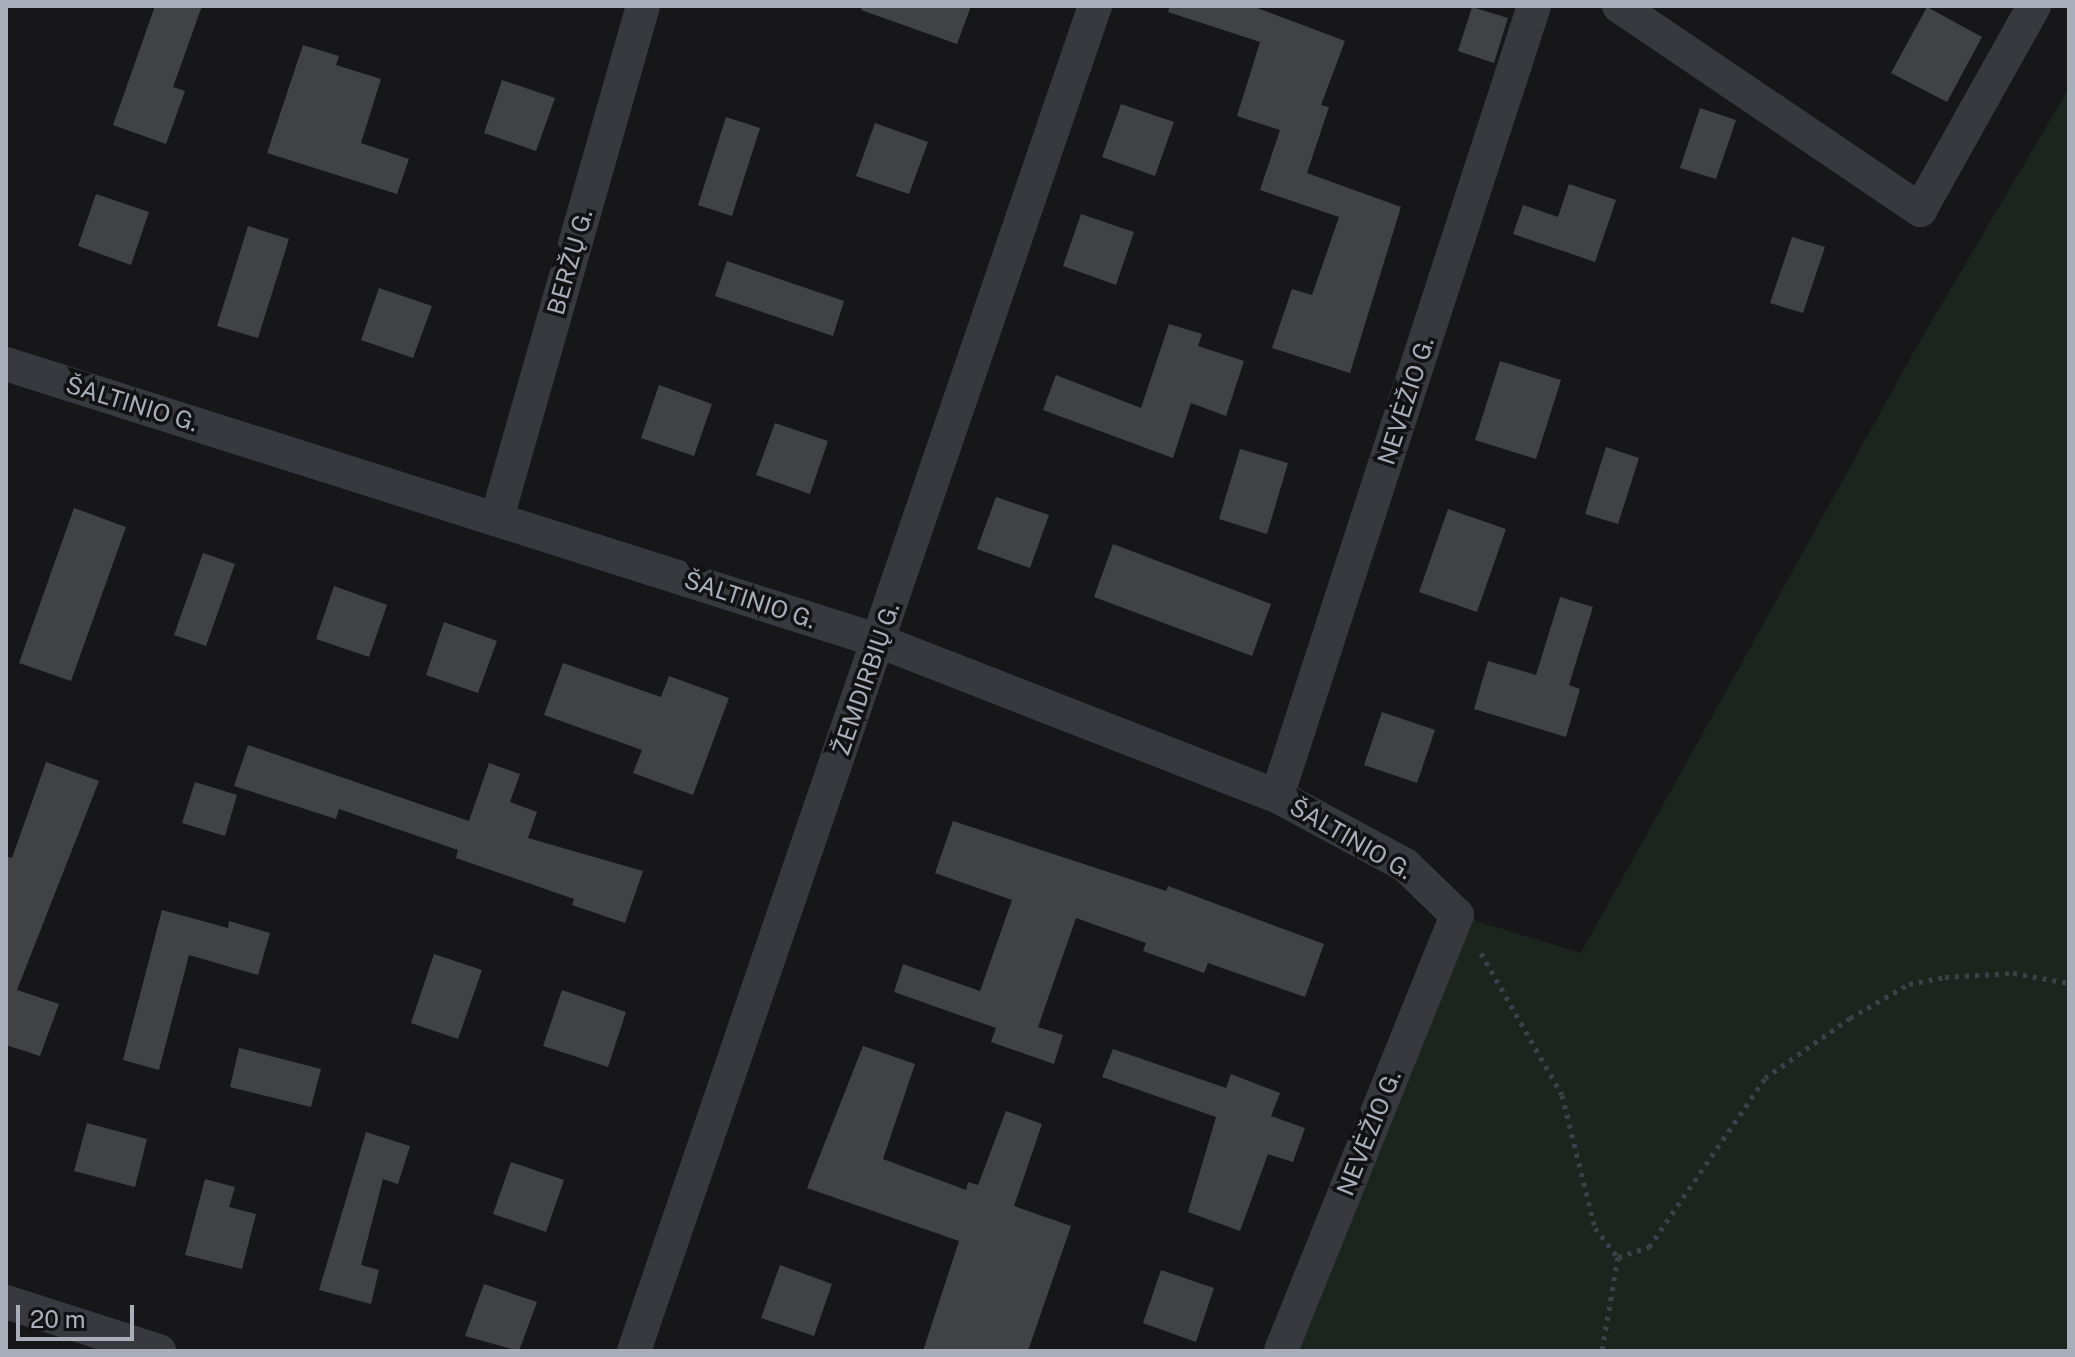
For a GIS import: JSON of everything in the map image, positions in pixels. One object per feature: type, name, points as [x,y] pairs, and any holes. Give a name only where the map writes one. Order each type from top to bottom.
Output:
[{"type":"street","name":"BERŽŲ G.","points":[[497,518],[643,6]]},
{"type":"street","name":"ŽEMDIRBIŲ G.","points":[[634,1351],[1095,6]]},
{"type":"street","name":"NEVĖŽIO G.","points":[[1277,796],[1534,6]]},
{"type":"street","points":[[1619,6],[1920,210],[2034,6]]},
{"type":"street","name":"ŠALTINIO G.","points":[[6,364],[879,641],[1277,796],[1405,865],[1457,915]]},
{"type":"street","name":"NEVĖŽIO G.","points":[[1281,1351],[1457,915]]},
{"type":"street","points":[[6,1302],[159,1351]]},
{"type":"path","points":[[1457,915],[1562,1095],[1595,1228],[1618,1257],[1602,1351]]},
{"type":"path","points":[[1618,1257],[1649,1247],[1765,1078],[1850,1018],[1909,984],[1945,977],[2013,973],[2069,983]]},
{"type":"shaded area","points":[[2069,88],[2069,1351],[1281,1351],[1457,915],[1581,953],[1920,341]]},
{"type":"building","points":[[155,6],[202,6],[173,87],[185,91],[166,144],[113,125]]},
{"type":"building","points":[[862,6],[971,6],[957,44],[861,10]]},
{"type":"building","points":[[1170,6],[1252,6],[1345,41],[1321,105],[1329,107],[1307,173],[1401,207],[1350,373],[1272,348],[1292,289],[1312,295],[1339,217],[1260,190],[1280,130],[1237,116],[1260,42],[1168,12]]},
{"type":"building","points":[[1472,7],[1508,18],[1494,63],[1458,51]]},
{"type":"building","points":[[1927,7],[1982,37],[1947,102],[1891,73]]},
{"type":"building","points":[[303,45],[339,56],[336,65],[381,79],[361,143],[409,159],[397,194],[267,153]]},
{"type":"building","points":[[502,80],[555,98],[536,151],[484,133]]},
{"type":"building","points":[[1121,104],[1174,122],[1155,176],[1102,157]]},
{"type":"building","points":[[1700,108],[1736,120],[1716,179],[1680,168]]},
{"type":"building","points":[[726,117],[760,128],[732,216],[698,205]]},
{"type":"building","points":[[875,123],[928,142],[909,194],[856,176]]},
{"type":"building","points":[[1569,184],[1616,200],[1595,262],[1513,234],[1523,205],[1558,217]]},
{"type":"building","points":[[96,194],[149,212],[131,265],[78,246]]},
{"type":"building","points":[[1081,214],[1134,232],[1116,285],[1063,266]]},
{"type":"building","points":[[248,226],[289,239],[258,338],[217,326]]},
{"type":"building","points":[[1792,237],[1825,247],[1803,313],[1770,303]]},
{"type":"building","points":[[727,261],[844,301],[833,336],[715,296]]},
{"type":"building","points":[[379,288],[432,306],[413,358],[361,340]]},
{"type":"building","points":[[1169,324],[1202,334],[1198,346],[1244,361],[1226,416],[1191,403],[1173,458],[1043,410],[1056,375],[1141,408]]},
{"type":"building","points":[[1500,361],[1561,380],[1536,459],[1475,440]]},
{"type":"building","points":[[659,385],[712,404],[694,456],[641,438]]},
{"type":"building","points":[[775,423],[828,441],[810,494],[756,475]]},
{"type":"building","points":[[1606,447],[1639,458],[1618,524],[1585,514]]},
{"type":"building","points":[[1240,449],[1288,463],[1267,534],[1219,519]]},
{"type":"building","points":[[996,497],[1049,515],[1030,568],[977,549]]},
{"type":"building","points":[[74,508],[126,527],[71,681],[19,663]]},
{"type":"building","points":[[1448,509],[1506,529],[1477,612],[1419,592]]},
{"type":"building","points":[[1113,544],[1271,604],[1252,656],[1094,597]]},
{"type":"building","points":[[203,553],[235,564],[206,646],[174,635]]},
{"type":"building","points":[[334,586],[387,605],[369,657],[316,639]]},
{"type":"building","points":[[1560,597],[1593,607],[1569,685],[1580,689],[1566,737],[1474,709],[1488,661],[1536,675]]},
{"type":"building","points":[[444,622],[497,641],[478,693],[426,675]]},
{"type":"building","points":[[563,663],[661,697],[669,676],[729,698],[693,795],[633,773],[642,750],[544,715]]},
{"type":"building","points":[[1382,712],[1435,730],[1417,783],[1364,765]]},
{"type":"building","points":[[248,745],[469,821],[489,763],[520,774],[510,802],[537,812],[528,838],[643,871],[625,923],[572,905],[574,899],[456,858],[458,850],[339,809],[336,819],[234,786]]},
{"type":"building","points":[[46,762],[99,781],[17,990],[59,1004],[40,1056],[6,1045],[6,856],[12,858]]},
{"type":"building","points":[[195,782],[237,795],[225,836],[182,823]]},
{"type":"building","points":[[953,821],[1166,891],[1168,886],[1324,944],[1305,997],[1208,963],[1204,973],[1143,951],[1146,943],[1076,918],[1038,1027],[1063,1035],[1054,1064],[991,1042],[996,1028],[894,992],[903,964],[980,991],[1012,900],[935,873]]},
{"type":"building","points":[[162,910],[228,928],[229,921],[270,933],[258,975],[189,955],[159,1070],[123,1060]]},
{"type":"building","points":[[434,954],[482,970],[458,1039],[411,1023]]},
{"type":"building","points":[[562,990],[626,1012],[608,1067],[543,1046]]},
{"type":"building","points":[[863,1046],[915,1064],[883,1159],[966,1190],[968,1182],[978,1185],[1006,1111],[1042,1124],[1014,1206],[1071,1226],[1028,1351],[923,1351],[959,1241],[807,1188]]},
{"type":"building","points":[[239,1048],[321,1069],[311,1107],[230,1087]]},
{"type":"building","points":[[1113,1049],[1226,1088],[1231,1074],[1280,1093],[1271,1116],[1305,1128],[1293,1162],[1268,1154],[1240,1231],[1188,1212],[1216,1117],[1102,1077]]},
{"type":"building","points":[[87,1123],[147,1139],[135,1187],[74,1171]]},
{"type":"building","points":[[366,1132],[410,1146],[398,1184],[383,1179],[361,1265],[379,1270],[371,1304],[319,1290]]},
{"type":"building","points":[[511,1162],[564,1180],[546,1232],[493,1214]]},
{"type":"building","points":[[205,1179],[235,1187],[229,1207],[256,1214],[242,1269],[185,1255]]},
{"type":"building","points":[[780,1265],[832,1284],[814,1336],[761,1318]]},
{"type":"building","points":[[1161,1270],[1214,1288],[1196,1342],[1143,1323]]},
{"type":"building","points":[[484,1284],[537,1302],[519,1351],[465,1336]]}]
